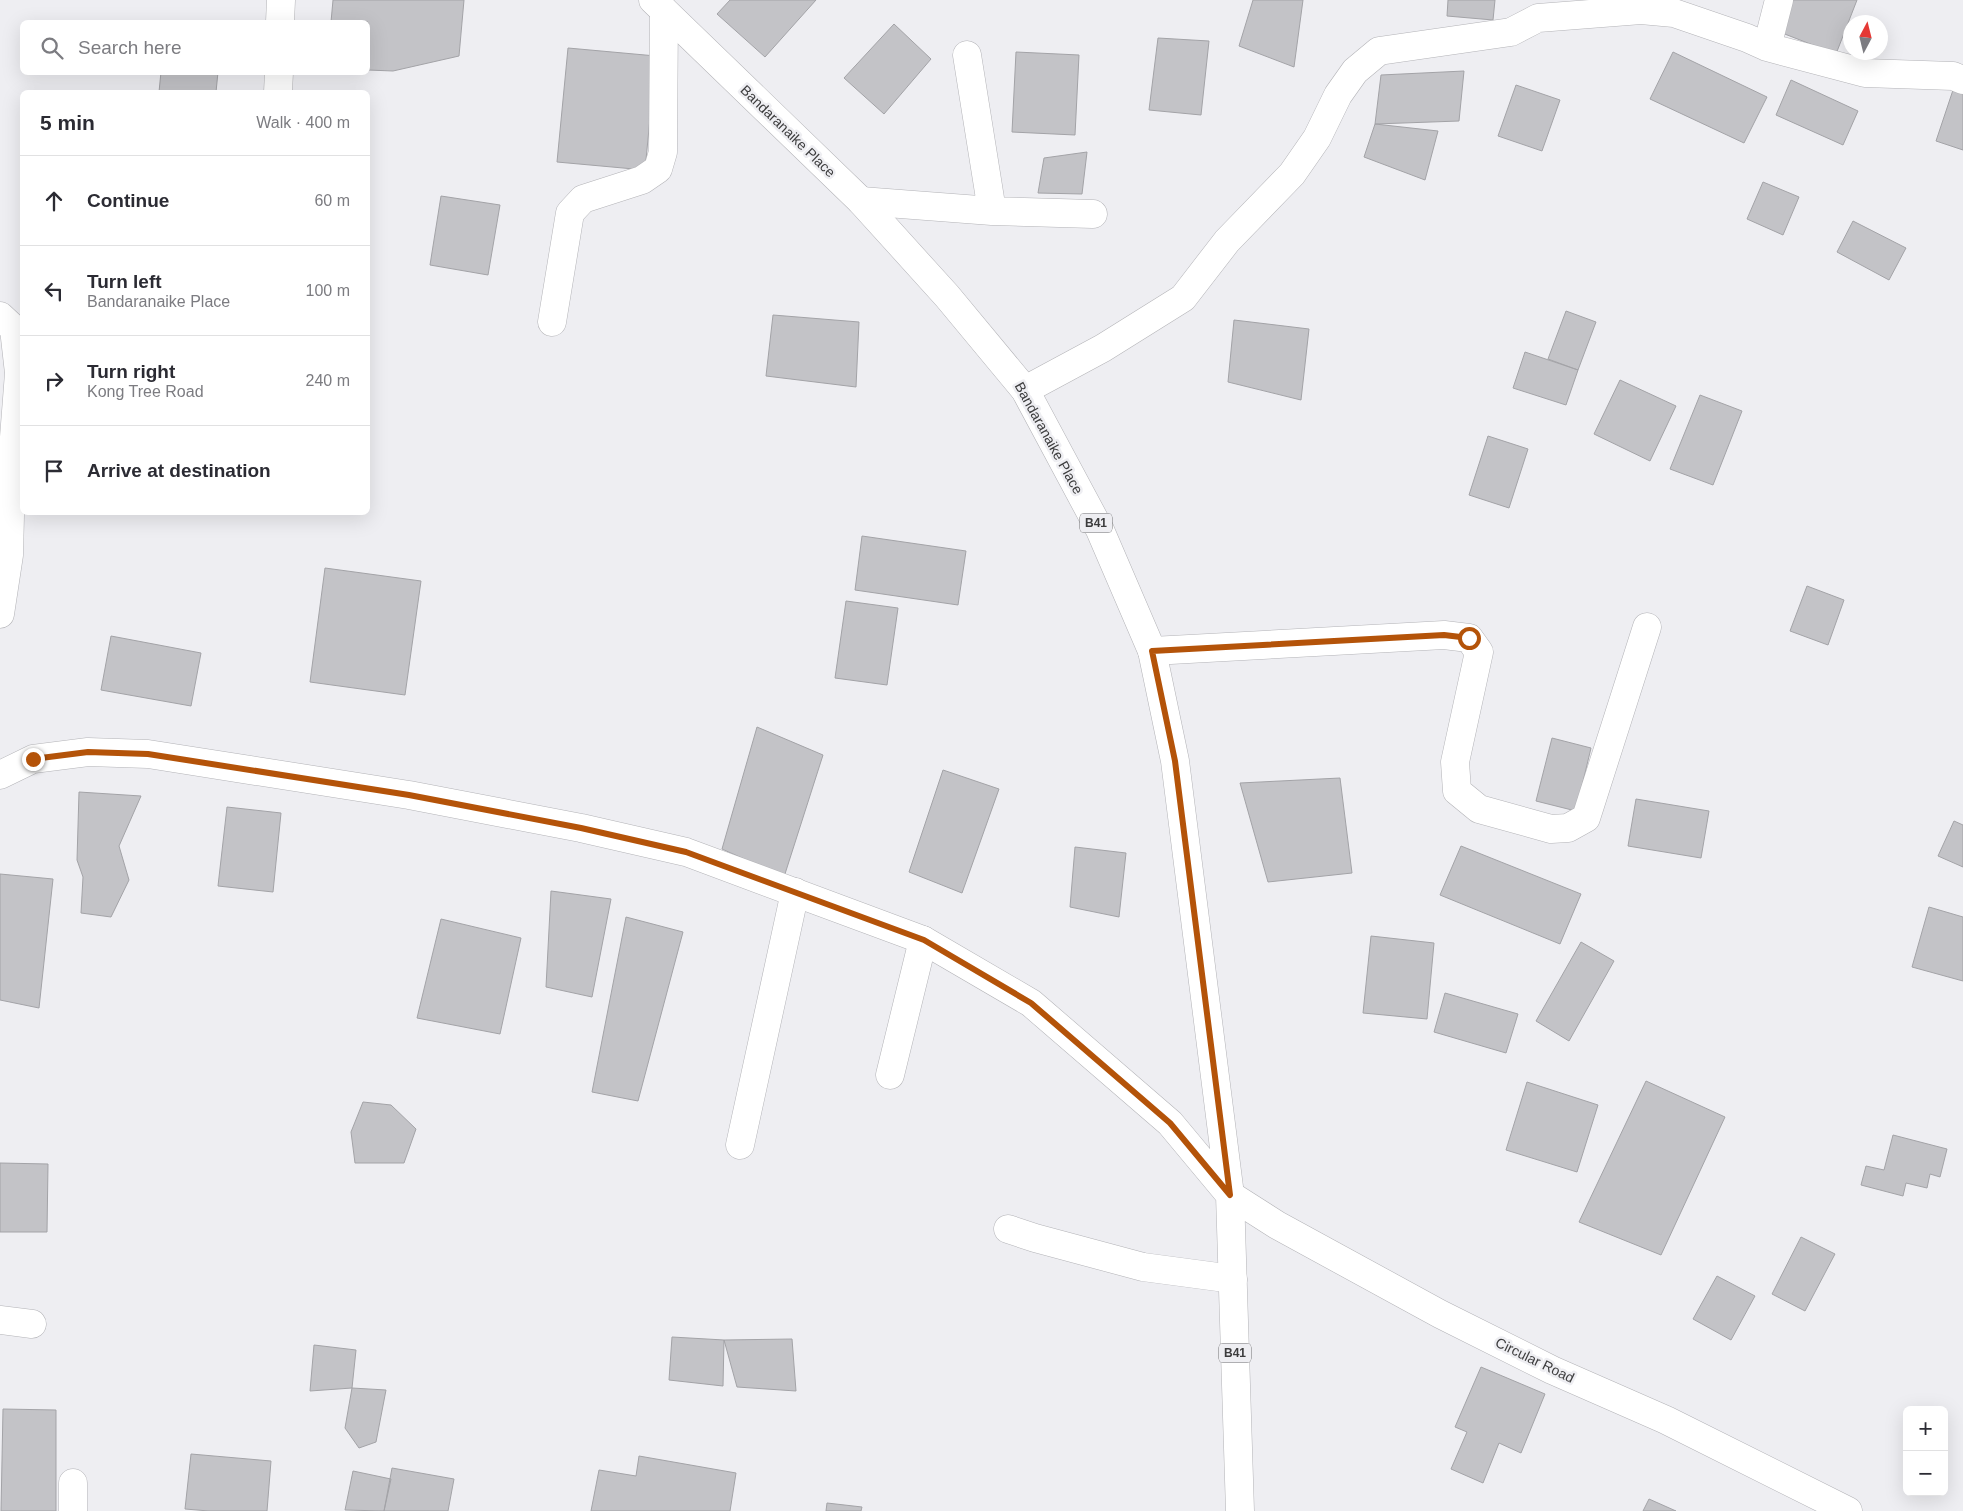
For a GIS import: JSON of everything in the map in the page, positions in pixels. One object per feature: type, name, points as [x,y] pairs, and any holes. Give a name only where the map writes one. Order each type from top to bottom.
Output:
[{"type":"street","points":[[280,20],[281,0]]},
{"type":"street","points":[[1767,47],[1779,0]]},
{"type":"street","points":[[552,322],[570,213],[583,199],[642,180],[658,169],[663,152],[658,5]]},
{"type":"street","name":"Bandaranaike Place","points":[[658,5],[861,201],[948,296],[1025,390],[1100,530],[1152,651],[1175,761],[1230,1195],[1240,1511]]},
{"type":"street","points":[[1025,390],[1103,348],[1183,298],[1226,241],[1292,174],[1317,138],[1338,95],[1355,71],[1379,52],[1511,32],[1540,9],[1641,10],[1674,13],[1748,38],[1767,47],[1865,73],[1953,76],[1963,80]]},
{"type":"street","points":[[967,55],[992,211]]},
{"type":"street","points":[[278,75],[278,90]]},
{"type":"street","points":[[861,201],[992,211],[1093,214]]},
{"type":"street","points":[[0,316],[14,329],[18,373],[11,476],[10,555],[0,614]]},
{"type":"street","points":[[1152,651],[1444,635],[1469,638],[1479,652],[1455,762],[1457,790],[1479,809],[1551,828],[1568,828],[1586,818],[1647,626]]},
{"type":"street","name":"Circular Road","points":[[0,775],[33,759],[88,752],[148,754],[409,795],[581,828],[686,852],[924,940],[1031,1003],[1170,1123],[1230,1195],[1277,1225],[1440,1314],[1552,1370],[1666,1420],[1848,1511]]},
{"type":"street","points":[[740,1146],[795,892]]},
{"type":"street","points":[[890,1075],[924,940]]},
{"type":"street","points":[[1008,1228],[1034,1238],[1143,1267],[1233,1279]]},
{"type":"street","points":[[0,1320],[32,1324]]},
{"type":"street","points":[[73,1483],[74,1511]]},
{"type":"building","points":[[333,0],[464,0],[459,56],[393,71],[370,70],[370,20],[331,20]]},
{"type":"building","points":[[730,0],[816,0],[765,57],[717,14]]},
{"type":"building","points":[[1253,0],[1303,0],[1294,67],[1239,46]]},
{"type":"building","points":[[1448,0],[1495,0],[1493,20],[1447,16]]},
{"type":"building","points":[[1790,0],[1857,0],[1851,15],[1843,15],[1843,36],[1836,54],[1777,31]]},
{"type":"building","points":[[894,24],[931,59],[884,114],[844,78]]},
{"type":"building","points":[[1158,38],[1209,41],[1201,115],[1149,110]]},
{"type":"building","points":[[568,48],[656,56],[645,170],[557,162]]},
{"type":"building","points":[[1016,52],[1079,55],[1075,135],[1012,132]]},
{"type":"building","points":[[1673,52],[1767,97],[1744,143],[1650,99]]},
{"type":"building","points":[[1464,71],[1459,121],[1375,124],[1381,75]]},
{"type":"building","points":[[161,75],[218,75],[216,90],[159,90]]},
{"type":"building","points":[[1791,80],[1858,111],[1843,145],[1776,115]]},
{"type":"building","points":[[1516,85],[1560,100],[1542,151],[1498,136]]},
{"type":"building","points":[[1953,90],[1963,93],[1963,150],[1936,141]]},
{"type":"building","points":[[1375,124],[1438,131],[1425,180],[1364,157]]},
{"type":"building","points":[[1087,152],[1082,194],[1038,193],[1044,158]]},
{"type":"building","points":[[1763,182],[1799,197],[1783,235],[1747,219]]},
{"type":"building","points":[[441,196],[500,205],[488,275],[430,265]]},
{"type":"building","points":[[1853,221],[1906,248],[1889,280],[1837,252]]},
{"type":"building","points":[[1566,311],[1596,322],[1578,370],[1548,359]]},
{"type":"building","points":[[773,315],[859,322],[856,387],[766,376]]},
{"type":"building","points":[[1234,320],[1309,329],[1301,400],[1228,382]]},
{"type":"building","points":[[1525,352],[1578,370],[1566,405],[1513,388]]},
{"type":"building","points":[[1620,380],[1676,406],[1650,461],[1594,434]]},
{"type":"building","points":[[1700,395],[1742,411],[1713,485],[1670,469]]},
{"type":"building","points":[[1488,436],[1528,449],[1509,508],[1469,495]]},
{"type":"building","points":[[862,536],[966,551],[958,605],[855,590]]},
{"type":"building","points":[[325,568],[421,581],[405,695],[310,682]]},
{"type":"building","points":[[1807,586],[1844,600],[1828,645],[1790,631]]},
{"type":"building","points":[[846,601],[898,608],[887,685],[835,678]]},
{"type":"building","points":[[111,636],[201,653],[191,706],[101,690]]},
{"type":"building","points":[[757,727],[823,755],[784,877],[722,849]]},
{"type":"building","points":[[1552,738],[1591,748],[1576,811],[1536,801]]},
{"type":"building","points":[[943,770],[999,789],[962,893],[909,872]]},
{"type":"building","points":[[1340,778],[1352,873],[1268,882],[1240,783]]},
{"type":"building","points":[[79,792],[141,796],[119,846],[129,880],[111,917],[81,913],[83,877],[77,860]]},
{"type":"building","points":[[1636,799],[1709,811],[1701,858],[1628,846]]},
{"type":"building","points":[[227,807],[281,813],[273,892],[218,886]]},
{"type":"building","points":[[1954,821],[1963,825],[1963,867],[1938,856]]},
{"type":"building","points":[[1461,846],[1581,894],[1560,944],[1440,895]]},
{"type":"building","points":[[1075,847],[1126,853],[1119,917],[1070,907]]},
{"type":"building","points":[[0,874],[53,879],[39,1008],[0,1000]]},
{"type":"building","points":[[551,891],[611,899],[592,997],[546,987]]},
{"type":"building","points":[[1929,907],[1963,917],[1963,981],[1912,967]]},
{"type":"building","points":[[626,917],[683,932],[638,1101],[592,1092]]},
{"type":"building","points":[[441,919],[521,938],[500,1034],[417,1018]]},
{"type":"building","points":[[1371,936],[1434,943],[1427,1019],[1363,1013]]},
{"type":"building","points":[[1581,942],[1614,961],[1569,1041],[1536,1021]]},
{"type":"building","points":[[1445,993],[1518,1014],[1506,1053],[1434,1032]]},
{"type":"building","points":[[1646,1081],[1725,1117],[1661,1255],[1579,1222]]},
{"type":"building","points":[[1527,1082],[1598,1105],[1577,1172],[1506,1150]]},
{"type":"building","points":[[363,1102],[391,1105],[416,1129],[404,1163],[355,1163],[351,1132]]},
{"type":"building","points":[[1893,1135],[1947,1149],[1940,1177],[1930,1174],[1927,1188],[1906,1183],[1903,1196],[1861,1185],[1866,1166],[1884,1170]]},
{"type":"building","points":[[0,1163],[48,1164],[47,1232],[0,1232]]},
{"type":"building","points":[[1801,1237],[1835,1254],[1805,1311],[1772,1294]]},
{"type":"building","points":[[1717,1276],[1755,1296],[1731,1340],[1693,1319]]},
{"type":"building","points":[[672,1337],[724,1340],[723,1386],[669,1380]]},
{"type":"building","points":[[792,1339],[796,1391],[737,1387],[724,1340]]},
{"type":"building","points":[[314,1345],[356,1350],[352,1388],[310,1391]]},
{"type":"building","points":[[1481,1367],[1545,1394],[1521,1453],[1499,1443],[1483,1483],[1451,1469],[1467,1432],[1455,1427]]},
{"type":"building","points":[[352,1388],[386,1390],[376,1442],[359,1448],[345,1428]]},
{"type":"building","points":[[3,1409],[56,1410],[56,1511],[1,1511]]},
{"type":"building","points":[[191,1454],[271,1461],[267,1511],[185,1509]]},
{"type":"building","points":[[639,1456],[736,1473],[730,1511],[591,1511],[599,1470],[636,1476]]},
{"type":"building","points":[[392,1468],[454,1479],[448,1511],[384,1511]]},
{"type":"building","points":[[353,1471],[391,1479],[384,1511],[345,1510]]},
{"type":"building","points":[[1649,1499],[1676,1511],[1643,1511]]},
{"type":"building","points":[[827,1503],[862,1507],[861,1511],[826,1511]]},
{"type":"route","points":[[33,759],[88,752],[148,754],[409,795],[581,828],[686,852],[924,940],[1031,1003],[1090,1056],[1170,1123],[1230,1195],[1175,761],[1152,651],[1444,635],[1469,638]]}]
